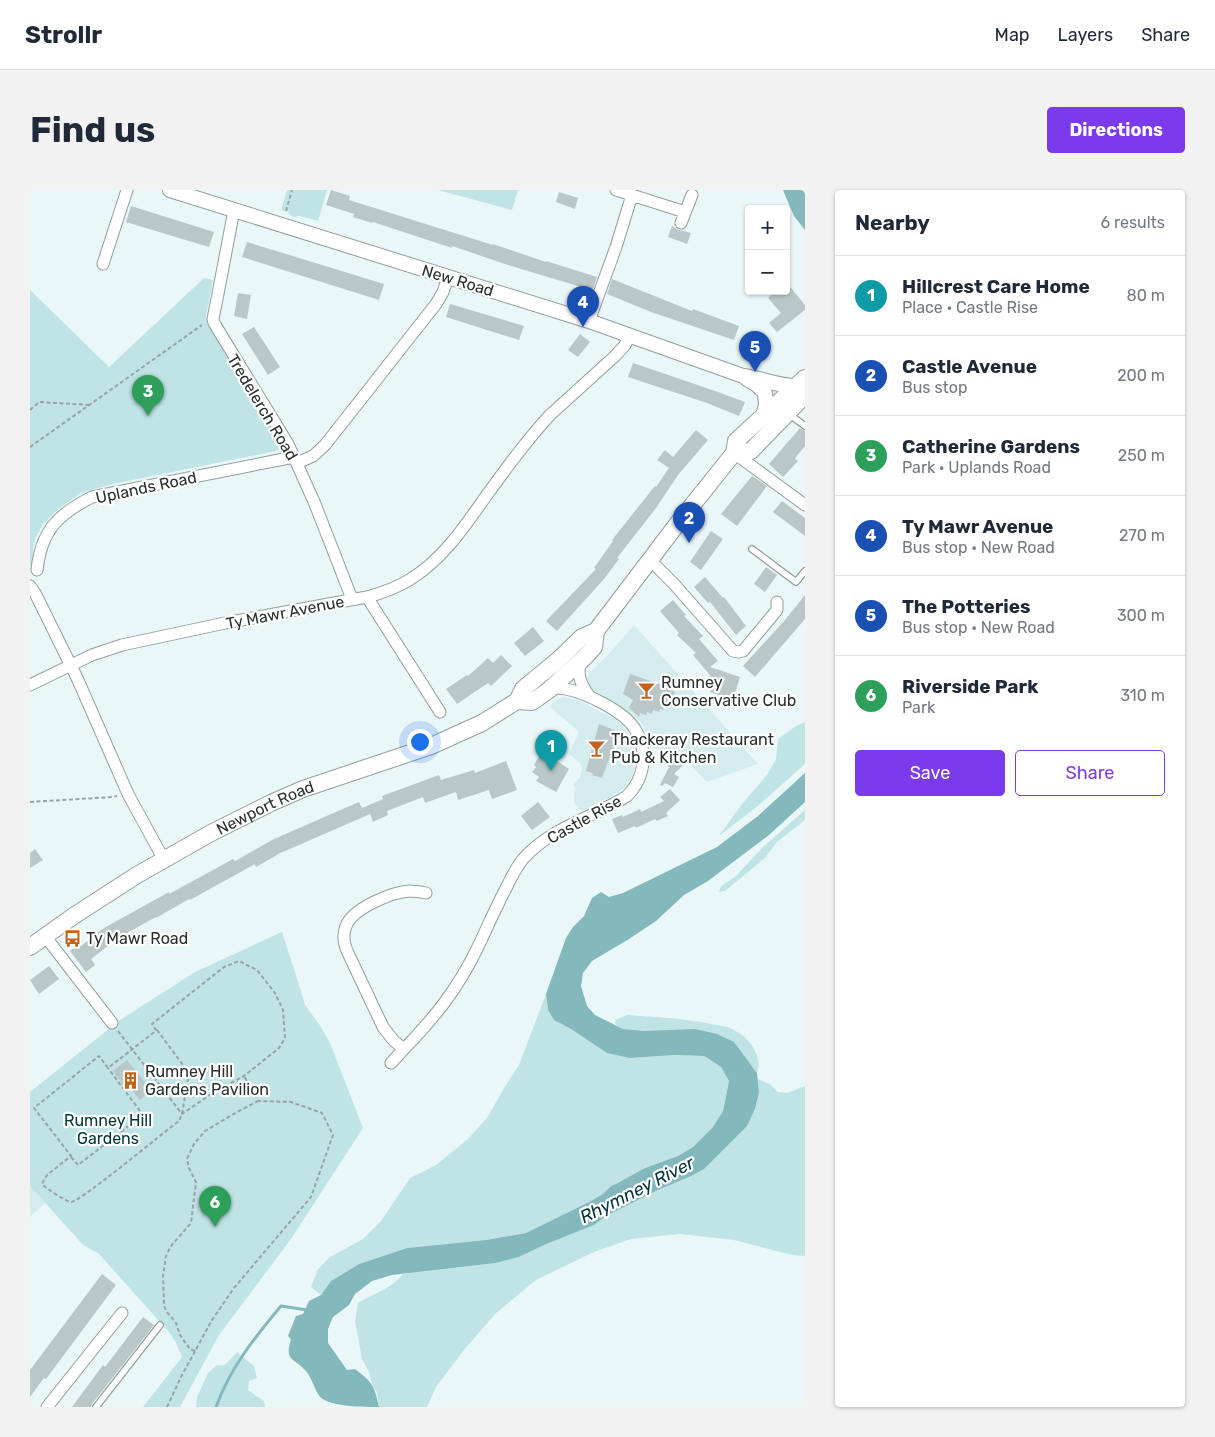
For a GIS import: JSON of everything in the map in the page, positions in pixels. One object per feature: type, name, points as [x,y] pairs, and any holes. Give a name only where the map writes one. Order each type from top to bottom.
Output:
[{"type":"main road","name":"Newport Road","points":[[517,701],[522,689],[557,661],[582,637],[596,631],[734,453],[736,441],[763,416],[775,400],[803,387]]},
{"type":"main road","name":"Newport Road","points":[[734,453],[750,451],[775,400]]},
{"type":"main road","name":"Newport Road","points":[[30,947],[109,893],[164,860],[211,833],[271,803],[303,789],[431,746],[476,726],[517,701],[532,702],[551,688],[594,647],[596,631]]},
{"type":"street","points":[[103,264],[127,190]]},
{"type":"street","name":"New Road","points":[[170,190],[589,321],[743,376],[782,386],[803,387]]},
{"type":"street","points":[[616,190],[632,195],[683,218],[692,195]]},
{"type":"street","points":[[589,321],[616,247],[632,195]]},
{"type":"street","points":[[213,319],[234,210]]},
{"type":"street","name":"Uplands Road","points":[[37,570],[40,549],[49,530],[71,509],[92,497],[313,456],[325,445],[436,304],[443,292],[448,277]]},
{"type":"street","name":"Tredelerch Road","points":[[213,319],[217,330],[296,460],[352,599]]},
{"type":"street","name":"Ty Mawr Avenue","points":[[30,685],[100,652],[143,640],[367,597],[388,591],[411,579],[440,554],[464,528],[514,458],[542,424],[615,356],[625,345],[630,335]]},
{"type":"street","name":"New Road","points":[[743,376],[775,400]]},
{"type":"street","points":[[734,453],[805,505]]},
{"type":"street","points":[[650,560],[674,584],[732,651],[742,651],[778,610],[777,602]]},
{"type":"street","points":[[30,586],[36,592],[128,794],[164,860]]},
{"type":"street","points":[[367,597],[440,712]]},
{"type":"street","points":[[580,662],[580,681],[582,688],[590,697]]},
{"type":"street","name":"Castle Rise","points":[[391,1063],[439,1010],[457,986],[508,884],[523,860],[532,850],[560,830],[627,796],[638,782],[643,767],[643,752],[635,728],[618,712],[590,697],[566,689],[551,688]]},
{"type":"street","points":[[404,1049],[394,1041],[383,1027],[344,944],[344,934],[346,926],[352,917],[366,907],[394,894],[410,891],[426,893]]},
{"type":"street","points":[[45,936],[112,1023]]},
{"type":"street","points":[[46,1407],[122,1313]]},
{"type":"lane","points":[[775,400],[805,426]]},
{"type":"lane","points":[[752,549],[796,582],[805,571]]},
{"type":"lane","points":[[96,1407],[160,1326]]},
{"type":"path","points":[[286,211],[292,190]]},
{"type":"path","points":[[30,447],[206,322],[213,319]]},
{"type":"path","points":[[30,410],[39,402],[90,405]]},
{"type":"path","points":[[30,802],[112,798],[118,796]]},
{"type":"path","points":[[71,1156],[47,1175],[42,1184],[70,1202],[77,1201],[179,1120],[182,1114],[189,1072],[152,1024],[224,967],[239,961],[257,970],[275,994],[283,1010],[285,1038],[279,1048],[244,1076],[214,1092],[182,1114]]},
{"type":"path","points":[[112,1023],[182,1114]]},
{"type":"path","points":[[108,1068],[156,1030]]},
{"type":"path","points":[[99,1056],[143,1115],[78,1165],[71,1156],[34,1108],[99,1056]]},
{"type":"path","points":[[244,1076],[258,1101]]},
{"type":"path","points":[[167,1407],[212,1320],[234,1288],[311,1197],[333,1135],[322,1113],[291,1102],[258,1101],[205,1131],[194,1144],[187,1159],[196,1182],[191,1224],[171,1246],[166,1256],[163,1276],[166,1311],[176,1323],[180,1335],[190,1349],[195,1351]]},
{"type":"shaded area","points":[[634,625],[758,764],[707,782],[677,752],[652,748],[641,722],[591,689],[587,682],[589,673],[608,655]]},
{"type":"shaded area","points":[[564,697],[577,700],[617,720],[633,742],[637,756],[633,774],[627,785],[616,794],[582,811],[574,803],[576,789],[573,785],[580,777],[581,764],[569,754],[579,732],[550,707],[555,700]]},
{"type":"shaded area","points":[[30,1186],[45,1203],[30,1217]]},
{"type":"green space","points":[[287,190],[327,190],[318,221],[300,216],[293,217],[288,212],[281,210]]},
{"type":"green space","points":[[438,190],[518,190],[512,210]]},
{"type":"green space","points":[[204,278],[213,280],[206,316],[207,324],[210,324],[217,339],[283,445],[281,450],[113,484],[81,493],[57,510],[43,524],[35,539],[33,562],[30,567],[30,290],[109,367]]},
{"type":"green space","points":[[805,722],[805,764],[759,805],[719,836],[742,804],[767,775],[776,759],[778,739]]},
{"type":"green space","points":[[805,810],[805,820],[777,842],[765,858],[725,891],[719,892],[721,886],[735,877],[761,849]]},
{"type":"green space","name":"Rumney Hill Gardens","points":[[282,932],[305,1005],[330,1043],[363,1128],[291,1239],[219,1335],[180,1407],[143,1407],[182,1357],[169,1332],[99,1254],[83,1245],[30,1186],[30,1092],[120,1020],[195,972]]},
{"type":"green space","points":[[546,994],[548,1010],[554,1020],[607,1053],[631,1058],[675,1055],[704,1056],[721,1067],[729,1081],[723,1111],[713,1127],[693,1147],[678,1156],[645,1168],[611,1186],[603,1194],[591,1201],[526,1233],[486,1240],[407,1248],[359,1264],[331,1281],[321,1295],[311,1287],[318,1269],[330,1257],[363,1239],[381,1221],[410,1178],[436,1165],[468,1139],[487,1118],[519,1065]]},
{"type":"green space","points":[[627,1015],[690,1020],[730,1028],[751,1043],[759,1062],[757,1073],[749,1062],[664,1031],[623,1029],[616,1025],[615,1020]]},
{"type":"green space","points":[[758,1079],[770,1084],[778,1092],[787,1093],[805,1086],[805,1256],[792,1255],[734,1240],[680,1234],[631,1239],[594,1252],[536,1280],[495,1314],[436,1387],[427,1407],[379,1407],[377,1392],[373,1387],[369,1372],[362,1359],[355,1321],[358,1303],[388,1287],[403,1274],[496,1263],[519,1257],[594,1225],[606,1216],[658,1190],[759,1092]]},
{"type":"green space","points":[[237,1352],[254,1366],[257,1378],[249,1381],[248,1390],[264,1401],[265,1407],[196,1407],[197,1397],[208,1373],[217,1365],[225,1365]]},
{"type":"water","points":[[783,190],[805,190],[805,230],[794,216]]},
{"type":"water","name":"Rhymney River","points":[[805,773],[805,802],[769,835],[708,881],[684,895],[656,921],[592,961],[583,973],[581,986],[587,1006],[595,1015],[623,1029],[644,1031],[695,1029],[717,1034],[734,1042],[757,1073],[759,1092],[755,1109],[747,1126],[704,1169],[606,1216],[594,1225],[519,1257],[496,1263],[392,1275],[372,1281],[355,1294],[349,1305],[333,1317],[328,1329],[328,1343],[347,1370],[355,1369],[369,1381],[374,1389],[379,1407],[339,1405],[320,1397],[307,1373],[290,1357],[291,1339],[288,1336],[296,1316],[303,1314],[309,1301],[321,1295],[331,1281],[359,1264],[407,1248],[486,1240],[526,1233],[591,1201],[603,1194],[611,1186],[645,1168],[678,1156],[693,1147],[713,1127],[723,1111],[729,1081],[721,1067],[704,1056],[675,1055],[630,1058],[607,1053],[554,1020],[548,1010],[546,994],[566,938],[573,927],[584,916],[592,898],[601,892],[609,897],[623,893],[717,847],[758,816]]},
{"type":"building","points":[[331,190],[350,196],[349,200],[597,277],[593,289],[591,290],[353,217],[354,214],[326,205]]},
{"type":"building","points":[[559,192],[578,198],[575,209],[556,202]]},
{"type":"building","points":[[131,206],[214,232],[209,247],[126,222]]},
{"type":"building","points":[[672,226],[691,233],[687,244],[668,237]]},
{"type":"building","points":[[247,242],[384,284],[379,300],[242,257]]},
{"type":"building","points":[[612,279],[692,311],[693,309],[739,326],[734,340],[651,312],[607,294]]},
{"type":"building","points":[[790,287],[805,305],[805,310],[777,332],[769,323],[781,313],[768,298],[771,295],[790,295]]},
{"type":"building","points":[[238,293],[251,295],[247,319],[234,316]]},
{"type":"building","points":[[450,304],[524,326],[519,340],[446,317]]},
{"type":"building","points":[[254,327],[280,367],[268,375],[242,334]]},
{"type":"building","points":[[580,334],[590,342],[578,357],[568,350]]},
{"type":"building","points":[[633,363],[745,402],[739,416],[707,403],[628,377]]},
{"type":"building","points":[[800,428],[805,431],[805,446],[795,458],[798,461],[783,477],[769,464]]},
{"type":"building","points":[[696,430],[708,440],[678,475],[656,508],[617,558],[619,559],[604,579],[557,631],[546,621],[596,569],[594,568],[612,540],[656,487],[669,468],[657,460],[665,450],[673,457]]},
{"type":"building","points":[[752,476],[767,486],[737,526],[721,514]]},
{"type":"building","points":[[782,501],[805,518],[805,536],[773,512]]},
{"type":"building","points":[[711,531],[723,539],[701,570],[690,562]]},
{"type":"building","points":[[766,567],[777,575],[765,592],[754,584]]},
{"type":"building","points":[[705,577],[724,597],[746,626],[736,635],[710,602],[708,603],[694,587]]},
{"type":"building","points":[[805,595],[805,619],[755,677],[743,666]]},
{"type":"building","points":[[673,600],[686,615],[684,616],[703,636],[699,639],[718,661],[710,667],[740,677],[733,700],[710,692],[714,680],[693,655],[696,653],[677,635],[679,633],[660,611]]},
{"type":"building","points":[[533,627],[544,641],[525,656],[514,643]]},
{"type":"building","points":[[501,655],[512,666],[491,686],[488,683],[457,704],[446,689],[468,676],[488,658],[493,663]]},
{"type":"building","name":"Rumney Conservative Club","points":[[630,674],[671,688],[670,690],[675,692],[671,704],[666,702],[663,710],[660,709],[659,712],[653,710],[652,714],[647,712],[646,715],[640,713],[639,717],[629,708],[633,700],[623,694]]},
{"type":"building","name":"Thackeray Restaurant Pub & Kitchen","points":[[599,724],[619,732],[602,778],[586,771]]},
{"type":"building","points":[[542,751],[569,769],[556,792],[536,781],[539,777],[532,772]]},
{"type":"building","points":[[675,755],[684,764],[674,774],[679,777],[673,787],[665,783],[662,786],[660,785],[669,767],[666,764]]},
{"type":"building","points":[[506,761],[517,790],[492,799],[489,790],[458,800],[456,792],[425,803],[423,797],[387,811],[388,815],[373,822],[370,814],[276,855],[256,867],[255,864],[118,938],[91,959],[95,965],[86,972],[70,951],[79,944],[81,946],[104,928],[169,892],[169,894],[233,859],[235,861],[274,839],[338,811],[359,802],[362,808],[383,799],[382,796],[439,775],[441,780],[474,770],[475,773]]},
{"type":"building","points":[[670,789],[680,800],[666,813],[668,816],[618,833],[612,819],[622,815],[623,817],[640,809],[641,812],[664,801],[660,797]]},
{"type":"building","points":[[538,802],[550,817],[532,830],[521,816]]},
{"type":"building","points":[[35,849],[43,860],[30,868],[30,853]]},
{"type":"building","points":[[49,966],[59,979],[39,994],[30,980]]},
{"type":"building","name":"Rumney Hill Gardens Pavilion","points":[[127,1060],[152,1091],[140,1100],[130,1088],[127,1090],[113,1071]]},
{"type":"building","points":[[102,1274],[116,1285],[46,1379],[44,1378],[30,1397],[30,1370]]},
{"type":"building","points":[[143,1317],[154,1325],[91,1407],[72,1407],[103,1365],[105,1367]]},
{"type":"waterway","points":[[216,1407],[236,1366],[281,1306],[307,1310]]},
{"type":"place","name":"Ty Mawr Avenue","points":[[583,327]]},
{"type":"place","name":"The Potteries","points":[[755,372]]},
{"type":"place","name":"Catherine Gardens","points":[[148,416]]},
{"type":"place","name":"Castle Avenue","points":[[689,543]]},
{"type":"place","name":"Rumney Conservative Club","points":[[647,691]]},
{"type":"place","name":"Thackeray Restaurant Pub & Kitchen","points":[[597,748]]},
{"type":"place","name":"Hillcrest Care Home","points":[[551,771]]},
{"type":"place","name":"Ty Mawr Road","points":[[72,938]]},
{"type":"place","name":"Rumney Hill Gardens Pavilion","points":[[131,1080]]},
{"type":"place","name":"Riverside Park","points":[[215,1227]]}]
